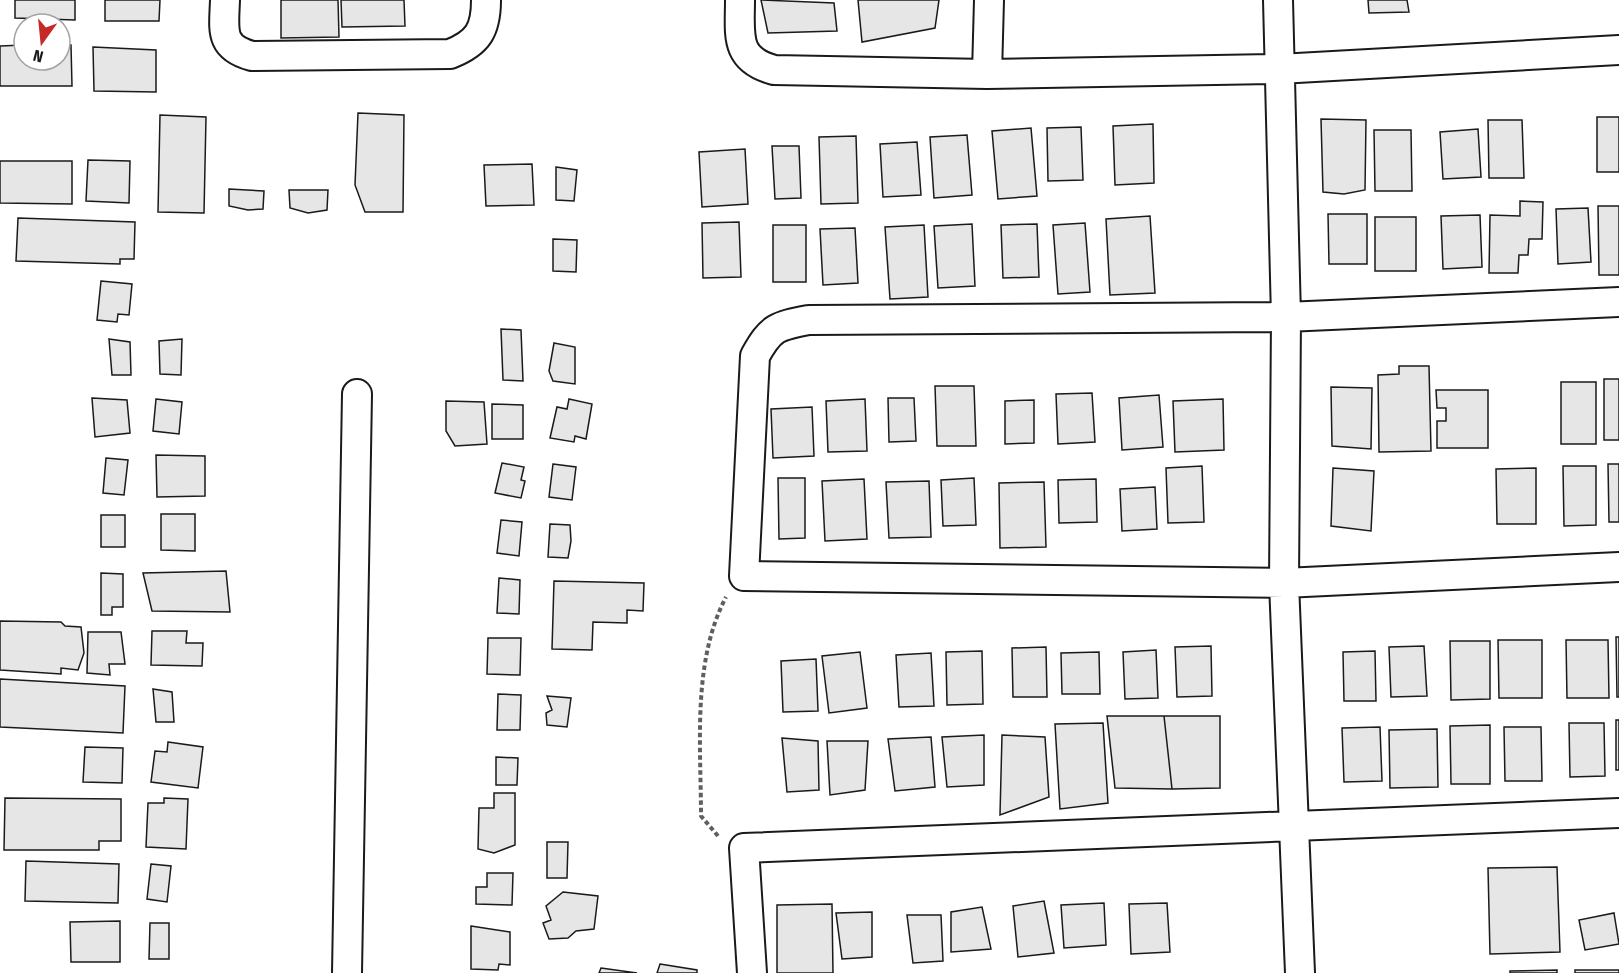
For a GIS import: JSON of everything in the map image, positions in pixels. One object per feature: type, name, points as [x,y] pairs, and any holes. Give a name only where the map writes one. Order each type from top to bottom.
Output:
[{"type":"street","points":[[225,0],[224,30],[228,44],[236,52],[252,56],[450,54],[468,47],[479,34],[486,18],[486,0]]},
{"type":"street","points":[[740,0],[740,36],[745,53],[756,65],[774,70],[987,74],[1279,69],[1619,50]]},
{"type":"street","points":[[987,74],[989,0]]},
{"type":"street","points":[[1278,0],[1286,317],[1284,583],[1300,973]]},
{"type":"street","points":[[1619,302],[1286,317],[809,320],[786,324],[767,334],[755,356],[744,576],[1284,583],[1619,567]]},
{"type":"street","points":[[346,973],[357,394]]},
{"type":"street","points":[[752,973],[744,848],[1293,828],[1619,813]]},
{"type":"path","points":[[744,576],[728,593],[714,619],[700,713],[701,816],[714,834],[744,848]]},
{"type":"building","points":[[15,0],[75,0],[75,20],[72,20],[72,12],[15,12]]},
{"type":"building","points":[[105,0],[160,0],[159,21],[105,21]]},
{"type":"building","points":[[281,0],[338,0],[339,37],[281,38]]},
{"type":"building","points":[[341,0],[404,0],[405,26],[342,27]]},
{"type":"building","points":[[761,0],[834,3],[837,31],[768,33]]},
{"type":"building","points":[[858,0],[939,0],[935,28],[862,42]]},
{"type":"building","points":[[1368,0],[1407,0],[1409,12],[1369,13]]},
{"type":"building","points":[[0,46],[12,46],[12,72],[72,72],[72,86],[0,86]]},
{"type":"building","points":[[93,47],[156,50],[156,92],[94,91]]},
{"type":"building","points":[[358,113],[404,115],[403,212],[365,212],[355,185]]},
{"type":"building","points":[[160,115],[206,117],[204,213],[158,212]]},
{"type":"building","points":[[1597,117],[1619,117],[1619,172],[1597,172]]},
{"type":"building","points":[[1321,119],[1366,120],[1365,190],[1344,194],[1323,192]]},
{"type":"building","points":[[1488,120],[1522,120],[1524,178],[1489,178]]},
{"type":"building","points":[[1153,124],[1154,183],[1115,185],[1113,126]]},
{"type":"building","points":[[1081,127],[1083,180],[1048,181],[1047,128]]},
{"type":"building","points":[[1031,128],[1037,196],[998,199],[992,131]]},
{"type":"building","points":[[1478,129],[1481,177],[1443,179],[1440,132]]},
{"type":"building","points":[[1374,130],[1411,130],[1412,191],[1375,191]]},
{"type":"building","points":[[967,135],[972,195],[934,198],[930,137]]},
{"type":"building","points":[[856,136],[858,203],[821,204],[819,137]]},
{"type":"building","points":[[917,142],[921,195],[883,197],[880,144]]},
{"type":"building","points":[[772,146],[799,146],[801,198],[775,199]]},
{"type":"building","points":[[745,149],[748,204],[702,207],[699,152]]},
{"type":"building","points":[[88,160],[130,161],[129,203],[86,201]]},
{"type":"building","points":[[0,161],[72,161],[72,204],[0,203]]},
{"type":"building","points":[[532,164],[534,205],[486,206],[484,165]]},
{"type":"building","points":[[556,167],[577,170],[574,201],[556,200]]},
{"type":"building","points":[[229,189],[264,191],[263,209],[248,210],[229,206]]},
{"type":"building","points":[[289,190],[328,190],[327,210],[308,213],[290,208]]},
{"type":"building","points":[[1520,201],[1543,202],[1542,239],[1529,239],[1528,255],[1519,255],[1518,273],[1489,273],[1490,215],[1520,216]]},
{"type":"building","points":[[1598,206],[1619,206],[1619,275],[1599,275]]},
{"type":"building","points":[[1588,208],[1591,262],[1558,264],[1556,209]]},
{"type":"building","points":[[1328,214],[1367,214],[1367,264],[1329,264]]},
{"type":"building","points":[[1480,215],[1482,267],[1443,269],[1441,216]]},
{"type":"building","points":[[1150,216],[1155,293],[1110,295],[1106,219]]},
{"type":"building","points":[[1375,217],[1416,217],[1416,271],[1375,271]]},
{"type":"building","points":[[18,218],[135,222],[134,259],[120,259],[120,264],[16,261]]},
{"type":"building","points":[[739,222],[741,277],[703,278],[702,223]]},
{"type":"building","points":[[1085,223],[1090,292],[1058,294],[1053,225]]},
{"type":"building","points":[[972,224],[975,286],[938,288],[934,226]]},
{"type":"building","points":[[1037,224],[1039,277],[1003,278],[1001,225]]},
{"type":"building","points":[[773,225],[806,225],[806,282],[773,282]]},
{"type":"building","points":[[924,225],[928,297],[890,299],[885,227]]},
{"type":"building","points":[[855,228],[858,283],[823,285],[820,229]]},
{"type":"building","points":[[553,239],[577,240],[576,272],[553,271]]},
{"type":"building","points":[[101,281],[132,284],[129,315],[118,314],[117,322],[97,320]]},
{"type":"building","points":[[501,329],[521,330],[523,381],[503,380]]},
{"type":"building","points":[[109,339],[130,342],[131,375],[112,375]]},
{"type":"building","points":[[182,339],[181,375],[160,374],[159,341]]},
{"type":"building","points":[[554,343],[575,347],[575,384],[553,381],[549,371]]},
{"type":"building","points":[[1399,366],[1429,366],[1431,451],[1379,452],[1378,375],[1399,374]]},
{"type":"building","points":[[1604,379],[1619,379],[1619,440],[1604,440]]},
{"type":"building","points":[[1561,382],[1596,382],[1596,444],[1561,444]]},
{"type":"building","points":[[935,386],[974,386],[976,446],[937,446]]},
{"type":"building","points":[[1331,387],[1372,388],[1371,449],[1332,446]]},
{"type":"building","points":[[1436,390],[1488,390],[1488,448],[1437,448],[1437,421],[1446,421],[1446,408],[1437,408]]},
{"type":"building","points":[[1092,393],[1095,442],[1058,444],[1056,394]]},
{"type":"building","points":[[1159,395],[1163,447],[1122,450],[1119,398]]},
{"type":"building","points":[[92,398],[127,400],[130,433],[95,437]]},
{"type":"building","points":[[888,398],[914,398],[916,441],[889,442]]},
{"type":"building","points":[[156,399],[182,402],[179,434],[153,431]]},
{"type":"building","points":[[569,399],[592,404],[586,439],[575,436],[574,442],[550,438],[557,407],[567,409]]},
{"type":"building","points":[[865,399],[867,451],[828,452],[826,401]]},
{"type":"building","points":[[1223,399],[1224,450],[1175,452],[1173,401]]},
{"type":"building","points":[[1034,400],[1034,443],[1005,444],[1005,401]]},
{"type":"building","points":[[446,401],[484,402],[487,444],[455,446],[446,431]]},
{"type":"building","points":[[492,404],[523,405],[523,439],[492,439]]},
{"type":"building","points":[[812,407],[814,456],[773,458],[771,409]]},
{"type":"building","points":[[156,455],[205,456],[205,496],[157,497]]},
{"type":"building","points":[[106,458],[128,460],[124,495],[103,493]]},
{"type":"building","points":[[502,463],[524,467],[521,480],[525,481],[521,498],[495,493]]},
{"type":"building","points":[[553,464],[576,467],[572,500],[549,497]]},
{"type":"building","points":[[1608,464],[1619,464],[1619,522],[1609,522]]},
{"type":"building","points":[[1202,466],[1204,522],[1168,523],[1166,468]]},
{"type":"building","points":[[1563,466],[1596,466],[1596,525],[1564,526]]},
{"type":"building","points":[[1333,468],[1374,471],[1371,531],[1331,526]]},
{"type":"building","points":[[1536,468],[1536,524],[1497,524],[1496,469]]},
{"type":"building","points":[[778,478],[805,478],[805,538],[779,539]]},
{"type":"building","points":[[974,478],[976,525],[943,526],[941,480]]},
{"type":"building","points":[[864,479],[867,539],[825,541],[822,481]]},
{"type":"building","points":[[1096,479],[1097,522],[1059,523],[1058,480]]},
{"type":"building","points":[[929,481],[931,537],[889,538],[886,482]]},
{"type":"building","points":[[1044,482],[1046,547],[1000,548],[999,483]]},
{"type":"building","points":[[1155,487],[1157,529],[1122,531],[1120,489]]},
{"type":"building","points":[[161,514],[195,514],[195,551],[161,550]]},
{"type":"building","points":[[101,515],[125,515],[125,547],[101,547]]},
{"type":"building","points":[[501,520],[522,522],[519,556],[497,553]]},
{"type":"building","points":[[550,524],[570,525],[571,541],[568,558],[548,557]]},
{"type":"building","points":[[226,571],[230,612],[152,611],[143,573]]},
{"type":"building","points":[[101,573],[123,574],[123,607],[112,607],[112,615],[101,615]]},
{"type":"building","points":[[499,578],[520,580],[519,614],[497,613]]},
{"type":"building","points":[[554,581],[644,583],[643,611],[627,610],[627,623],[593,622],[592,650],[552,649]]},
{"type":"building","points":[[0,621],[61,622],[65,626],[81,627],[84,653],[78,670],[61,668],[61,674],[0,670]]},
{"type":"building","points":[[152,631],[187,631],[186,643],[203,643],[202,666],[151,665]]},
{"type":"building","points":[[88,632],[121,632],[125,664],[109,664],[110,675],[87,673]]},
{"type":"building","points":[[1616,637],[1619,637],[1619,697],[1617,697]]},
{"type":"building","points":[[488,638],[521,638],[520,675],[487,674]]},
{"type":"building","points":[[1498,640],[1542,640],[1542,698],[1499,698]]},
{"type":"building","points":[[1566,640],[1608,640],[1609,698],[1567,698]]},
{"type":"building","points":[[1450,641],[1490,641],[1490,699],[1451,700]]},
{"type":"building","points":[[1211,646],[1212,696],[1177,697],[1175,647]]},
{"type":"building","points":[[1424,646],[1427,696],[1391,697],[1389,647]]},
{"type":"building","points":[[1046,647],[1047,697],[1013,697],[1012,648]]},
{"type":"building","points":[[1156,650],[1158,698],[1125,699],[1123,652]]},
{"type":"building","points":[[982,651],[983,704],[947,705],[946,652]]},
{"type":"building","points":[[1375,651],[1376,701],[1344,701],[1343,652]]},
{"type":"building","points":[[860,652],[867,708],[829,713],[822,656]]},
{"type":"building","points":[[1099,652],[1100,694],[1062,694],[1061,653]]},
{"type":"building","points":[[931,653],[934,706],[899,707],[896,655]]},
{"type":"building","points":[[816,659],[818,711],[783,712],[781,661]]},
{"type":"building","points":[[0,679],[125,686],[123,733],[0,727]]},
{"type":"building","points":[[153,689],[172,692],[174,722],[156,722]]},
{"type":"building","points":[[498,694],[521,695],[520,730],[497,730]]},
{"type":"building","points":[[547,696],[571,698],[567,727],[547,725],[546,713],[552,710]]},
{"type":"building","points":[[1107,716],[1164,716],[1172,789],[1115,788]]},
{"type":"building","points":[[1164,716],[1220,716],[1220,788],[1172,789]]},
{"type":"building","points":[[1616,720],[1619,720],[1619,770],[1616,770]]},
{"type":"building","points":[[1103,723],[1108,803],[1060,809],[1055,724]]},
{"type":"building","points":[[1569,723],[1604,723],[1605,776],[1570,777]]},
{"type":"building","points":[[1490,725],[1490,784],[1451,784],[1450,726]]},
{"type":"building","points":[[1380,727],[1382,781],[1344,782],[1342,728]]},
{"type":"building","points":[[1504,727],[1541,727],[1542,781],[1505,781]]},
{"type":"building","points":[[1437,729],[1438,787],[1390,788],[1389,730]]},
{"type":"building","points":[[984,735],[984,785],[947,787],[942,737]]},
{"type":"building","points":[[1002,735],[1045,737],[1049,797],[1000,815]]},
{"type":"building","points":[[931,737],[935,787],[895,791],[888,739]]},
{"type":"building","points":[[782,738],[818,741],[819,790],[787,792]]},
{"type":"building","points":[[827,741],[868,741],[865,790],[830,795]]},
{"type":"building","points":[[168,742],[203,747],[198,788],[151,782],[155,751],[167,752]]},
{"type":"building","points":[[85,747],[123,748],[122,783],[83,782]]},
{"type":"building","points":[[496,757],[518,758],[517,785],[496,785]]},
{"type":"building","points":[[494,793],[515,793],[515,845],[494,853],[478,849],[479,808],[494,808]]},
{"type":"building","points":[[5,798],[121,799],[121,841],[99,841],[99,850],[4,850]]},
{"type":"building","points":[[164,798],[188,799],[186,849],[146,847],[148,803],[164,803]]},
{"type":"building","points":[[547,842],[568,842],[567,878],[547,878]]},
{"type":"building","points":[[26,861],[119,864],[118,903],[25,901]]},
{"type":"building","points":[[151,864],[171,866],[167,902],[147,899]]},
{"type":"building","points":[[1557,867],[1560,952],[1490,954],[1488,868]]},
{"type":"building","points":[[487,873],[513,873],[512,905],[476,904],[476,887],[487,887]]},
{"type":"building","points":[[563,892],[598,896],[594,929],[576,931],[568,938],[549,939],[543,923],[551,920],[546,906]]},
{"type":"building","points":[[1044,901],[1054,953],[1018,957],[1013,906]]},
{"type":"building","points":[[1104,903],[1106,945],[1064,948],[1061,905]]},
{"type":"building","points":[[1167,903],[1170,952],[1131,954],[1129,904]]},
{"type":"building","points":[[832,904],[833,973],[777,973],[777,905]]},
{"type":"building","points":[[982,907],[991,949],[951,952],[951,912]]},
{"type":"building","points":[[872,912],[872,957],[842,959],[836,913]]},
{"type":"building","points":[[1614,913],[1619,944],[1585,950],[1579,920]]},
{"type":"building","points":[[907,915],[941,915],[943,961],[913,963]]},
{"type":"building","points":[[120,921],[120,962],[71,962],[70,922]]},
{"type":"building","points":[[150,923],[169,923],[169,959],[149,959]]},
{"type":"building","points":[[471,926],[510,932],[510,965],[499,964],[498,970],[471,969]]},
{"type":"building","points":[[660,964],[697,970],[697,973],[657,973]]},
{"type":"building","points":[[601,968],[637,973],[599,973]]},
{"type":"building","points":[[1557,970],[1557,973],[1510,973],[1510,971]]},
{"type":"building","points":[[1575,970],[1619,970],[1619,973],[1575,973]]}]
